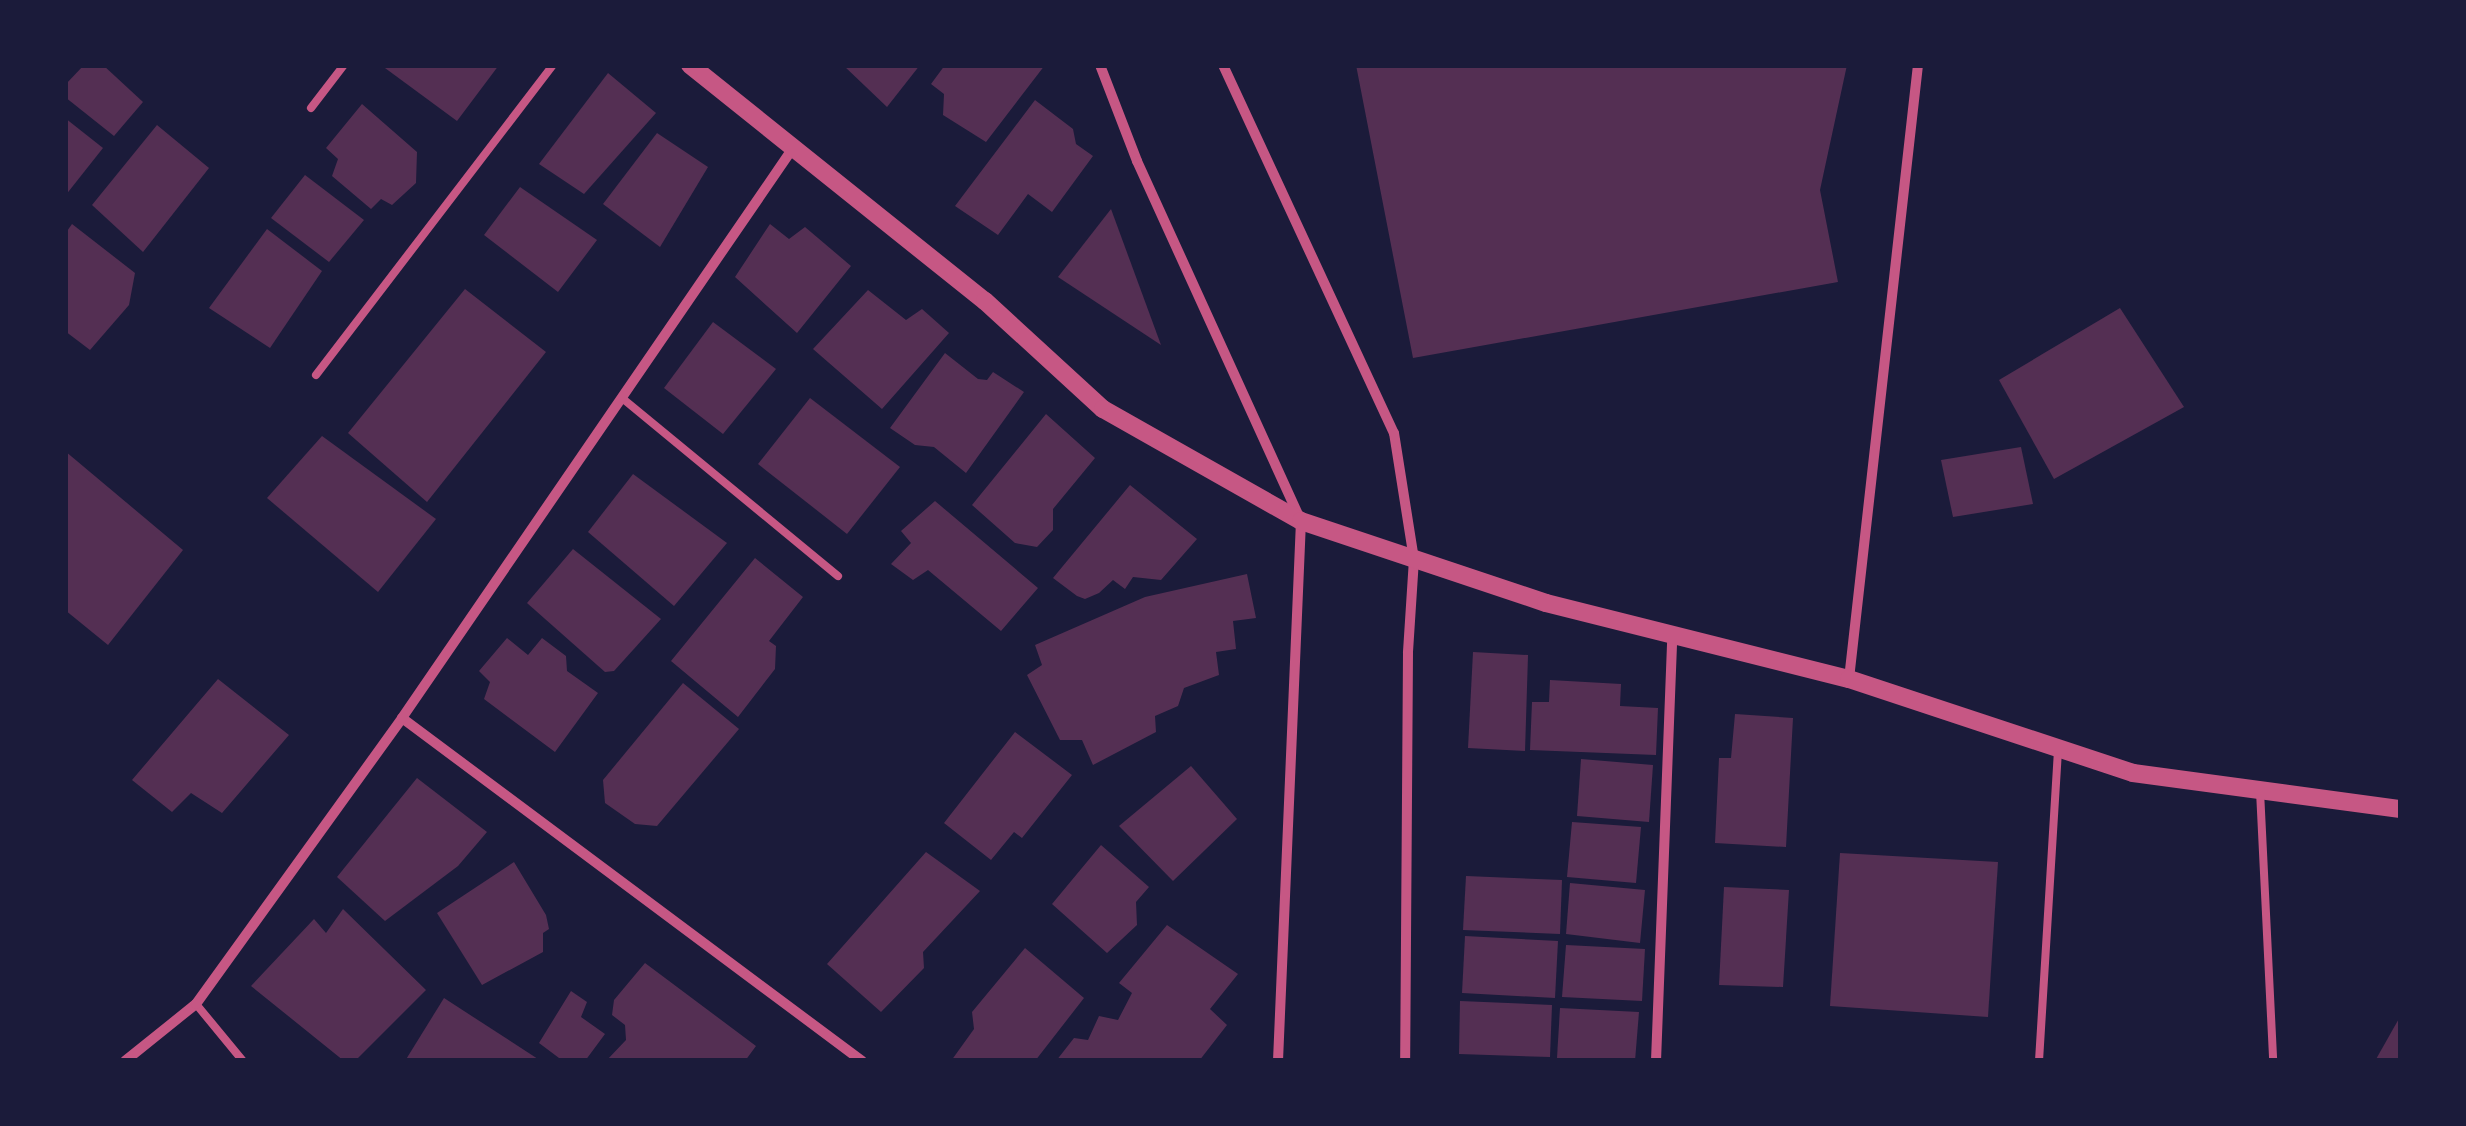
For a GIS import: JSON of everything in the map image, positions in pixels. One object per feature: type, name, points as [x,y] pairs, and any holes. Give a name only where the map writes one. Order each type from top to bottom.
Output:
[{"type":"street","points":[[690,65],[985,301],[1103,409],[1301,522],[1546,603],[1849,679],[2133,773],[2401,809]]},
{"type":"street","points":[[1100,65],[1138,162],[1301,522],[1278,1061]]},
{"type":"street","points":[[1223,65],[1394,433],[1414,560],[1408,653],[1405,1061]]},
{"type":"street","points":[[1849,679],[1918,65]]},
{"type":"street","points":[[124,1061],[196,1004],[402,718],[794,148]]},
{"type":"street","points":[[1656,1061],[1672,636]]},
{"type":"street","points":[[402,718],[862,1061]]},
{"type":"lane","points":[[311,108],[344,65]]},
{"type":"lane","points":[[316,375],[553,65]]},
{"type":"lane","points":[[622,398],[838,576]]},
{"type":"lane","points":[[2038,1061],[2058,748]]},
{"type":"lane","points":[[2260,790],[2273,1061]]},
{"type":"lane","points":[[196,1004],[243,1061]]},
{"type":"building","points":[[84,65],[103,65],[143,102],[114,136],[65,97],[65,85]]},
{"type":"building","points":[[499,65],[457,121],[385,68]]},
{"type":"building","points":[[843,65],[920,65],[887,107]]},
{"type":"building","points":[[945,65],[1045,65],[986,142],[943,115],[944,94],[931,84]]},
{"type":"building","points":[[1356,65],[1847,65],[1820,190],[1838,282],[1413,358]]},
{"type":"building","points":[[608,73],[656,113],[584,194],[539,164]]},
{"type":"building","points":[[1035,100],[1073,129],[1076,144],[1093,156],[1052,212],[1028,194],[998,235],[955,206]]},
{"type":"building","points":[[362,104],[417,152],[416,183],[392,205],[381,199],[371,209],[332,176],[338,159],[326,148]]},
{"type":"building","points":[[65,118],[103,148],[65,196]]},
{"type":"building","points":[[157,125],[209,168],[143,252],[92,205]]},
{"type":"building","points":[[657,133],[708,167],[660,247],[603,204]]},
{"type":"building","points":[[305,175],[364,220],[329,262],[271,218]]},
{"type":"building","points":[[520,187],[597,240],[558,292],[484,235]]},
{"type":"building","points":[[1111,209],[1161,345],[1058,277]]},
{"type":"building","points":[[72,224],[135,273],[129,305],[90,350],[65,331],[65,234]]},
{"type":"building","points":[[770,224],[789,239],[805,227],[851,266],[797,333],[735,277]]},
{"type":"building","points":[[267,229],[322,271],[270,348],[209,308]]},
{"type":"building","points":[[465,289],[546,352],[427,502],[348,433]]},
{"type":"building","points":[[868,290],[906,320],[922,309],[949,333],[882,409],[813,349]]},
{"type":"building","points":[[2120,308],[2184,407],[2054,479],[1999,380]]},
{"type":"building","points":[[713,322],[776,369],[723,434],[664,388]]},
{"type":"building","points":[[945,353],[978,379],[987,380],[993,372],[1024,392],[966,473],[934,447],[915,445],[890,428]]},
{"type":"building","points":[[810,398],[900,467],[847,534],[758,464]]},
{"type":"building","points":[[1046,414],[1095,458],[1053,509],[1053,530],[1037,547],[1015,543],[972,505]]},
{"type":"building","points":[[322,436],[436,519],[378,592],[267,498]]},
{"type":"building","points":[[2021,447],[2033,504],[1953,517],[1941,460]]},
{"type":"building","points":[[65,451],[183,550],[108,645],[65,610]]},
{"type":"building","points":[[633,474],[727,543],[674,606],[588,532]]},
{"type":"building","points":[[1130,485],[1197,539],[1161,580],[1133,577],[1125,589],[1113,580],[1099,593],[1085,599],[1077,596],[1053,578]]},
{"type":"building","points":[[935,501],[1038,588],[1001,631],[928,570],[913,580],[891,564],[911,543],[901,531]]},
{"type":"building","points":[[573,549],[661,619],[614,671],[605,672],[527,603]]},
{"type":"building","points":[[755,558],[803,597],[769,641],[776,646],[775,669],[738,717],[671,661]]},
{"type":"building","points":[[1247,574],[1256,618],[1233,621],[1236,649],[1216,652],[1219,675],[1184,688],[1178,706],[1155,716],[1156,732],[1093,765],[1082,740],[1060,740],[1027,675],[1042,665],[1035,645],[1145,597]]},
{"type":"building","points":[[507,638],[528,655],[542,638],[566,656],[567,671],[598,693],[555,752],[484,699],[490,682],[479,671]]},
{"type":"building","points":[[1473,652],[1528,655],[1525,751],[1468,748]]},
{"type":"building","points":[[218,679],[289,735],[222,813],[191,793],[172,812],[132,780]]},
{"type":"building","points":[[1550,680],[1621,684],[1620,706],[1658,708],[1656,755],[1530,750],[1532,702],[1549,702]]},
{"type":"building","points":[[683,683],[739,729],[657,826],[635,824],[605,803],[603,780]]},
{"type":"building","points":[[1735,714],[1793,718],[1786,847],[1715,843],[1719,758],[1731,758]]},
{"type":"building","points":[[1015,732],[1072,775],[1022,838],[1014,832],[991,860],[944,823]]},
{"type":"building","points":[[1581,759],[1653,765],[1649,822],[1577,816]]},
{"type":"building","points":[[1191,766],[1237,819],[1173,881],[1119,826]]},
{"type":"building","points":[[417,778],[487,832],[458,866],[385,921],[337,877]]},
{"type":"building","points":[[1572,822],[1641,827],[1636,883],[1567,877]]},
{"type":"building","points":[[1101,845],[1149,887],[1136,902],[1137,925],[1107,953],[1052,904]]},
{"type":"building","points":[[926,852],[980,891],[923,952],[924,968],[881,1012],[827,964]]},
{"type":"building","points":[[1840,853],[1998,862],[1988,1017],[1830,1006]]},
{"type":"building","points":[[514,862],[546,915],[549,929],[543,933],[543,952],[482,985],[437,913]]},
{"type":"building","points":[[1466,876],[1562,880],[1560,934],[1463,930]]},
{"type":"building","points":[[1570,883],[1645,890],[1640,943],[1566,934]]},
{"type":"building","points":[[1724,887],[1789,890],[1783,987],[1719,985]]},
{"type":"building","points":[[343,909],[426,990],[355,1061],[344,1061],[251,986],[314,919],[326,933]]},
{"type":"building","points":[[1167,925],[1238,974],[1210,1009],[1227,1025],[1199,1061],[1056,1061],[1074,1038],[1088,1040],[1099,1016],[1118,1020],[1132,993],[1119,983]]},
{"type":"building","points":[[1465,936],[1558,941],[1555,998],[1462,993]]},
{"type":"building","points":[[1566,945],[1645,949],[1642,1001],[1562,997]]},
{"type":"building","points":[[1025,948],[1084,998],[1035,1061],[951,1061],[974,1029],[972,1012]]},
{"type":"building","points":[[645,963],[756,1046],[745,1061],[606,1061],[626,1040],[625,1025],[612,1015],[614,1000]]},
{"type":"building","points":[[571,991],[587,1002],[581,1017],[605,1034],[585,1061],[563,1061],[539,1043]]},
{"type":"building","points":[[444,998],[541,1061],[405,1061]]},
{"type":"building","points":[[1460,1001],[1552,1005],[1550,1057],[1459,1054]]},
{"type":"building","points":[[1560,1008],[1639,1012],[1635,1061],[1557,1058]]},
{"type":"building","points":[[2401,1015],[2401,1061],[2375,1061]]}]
